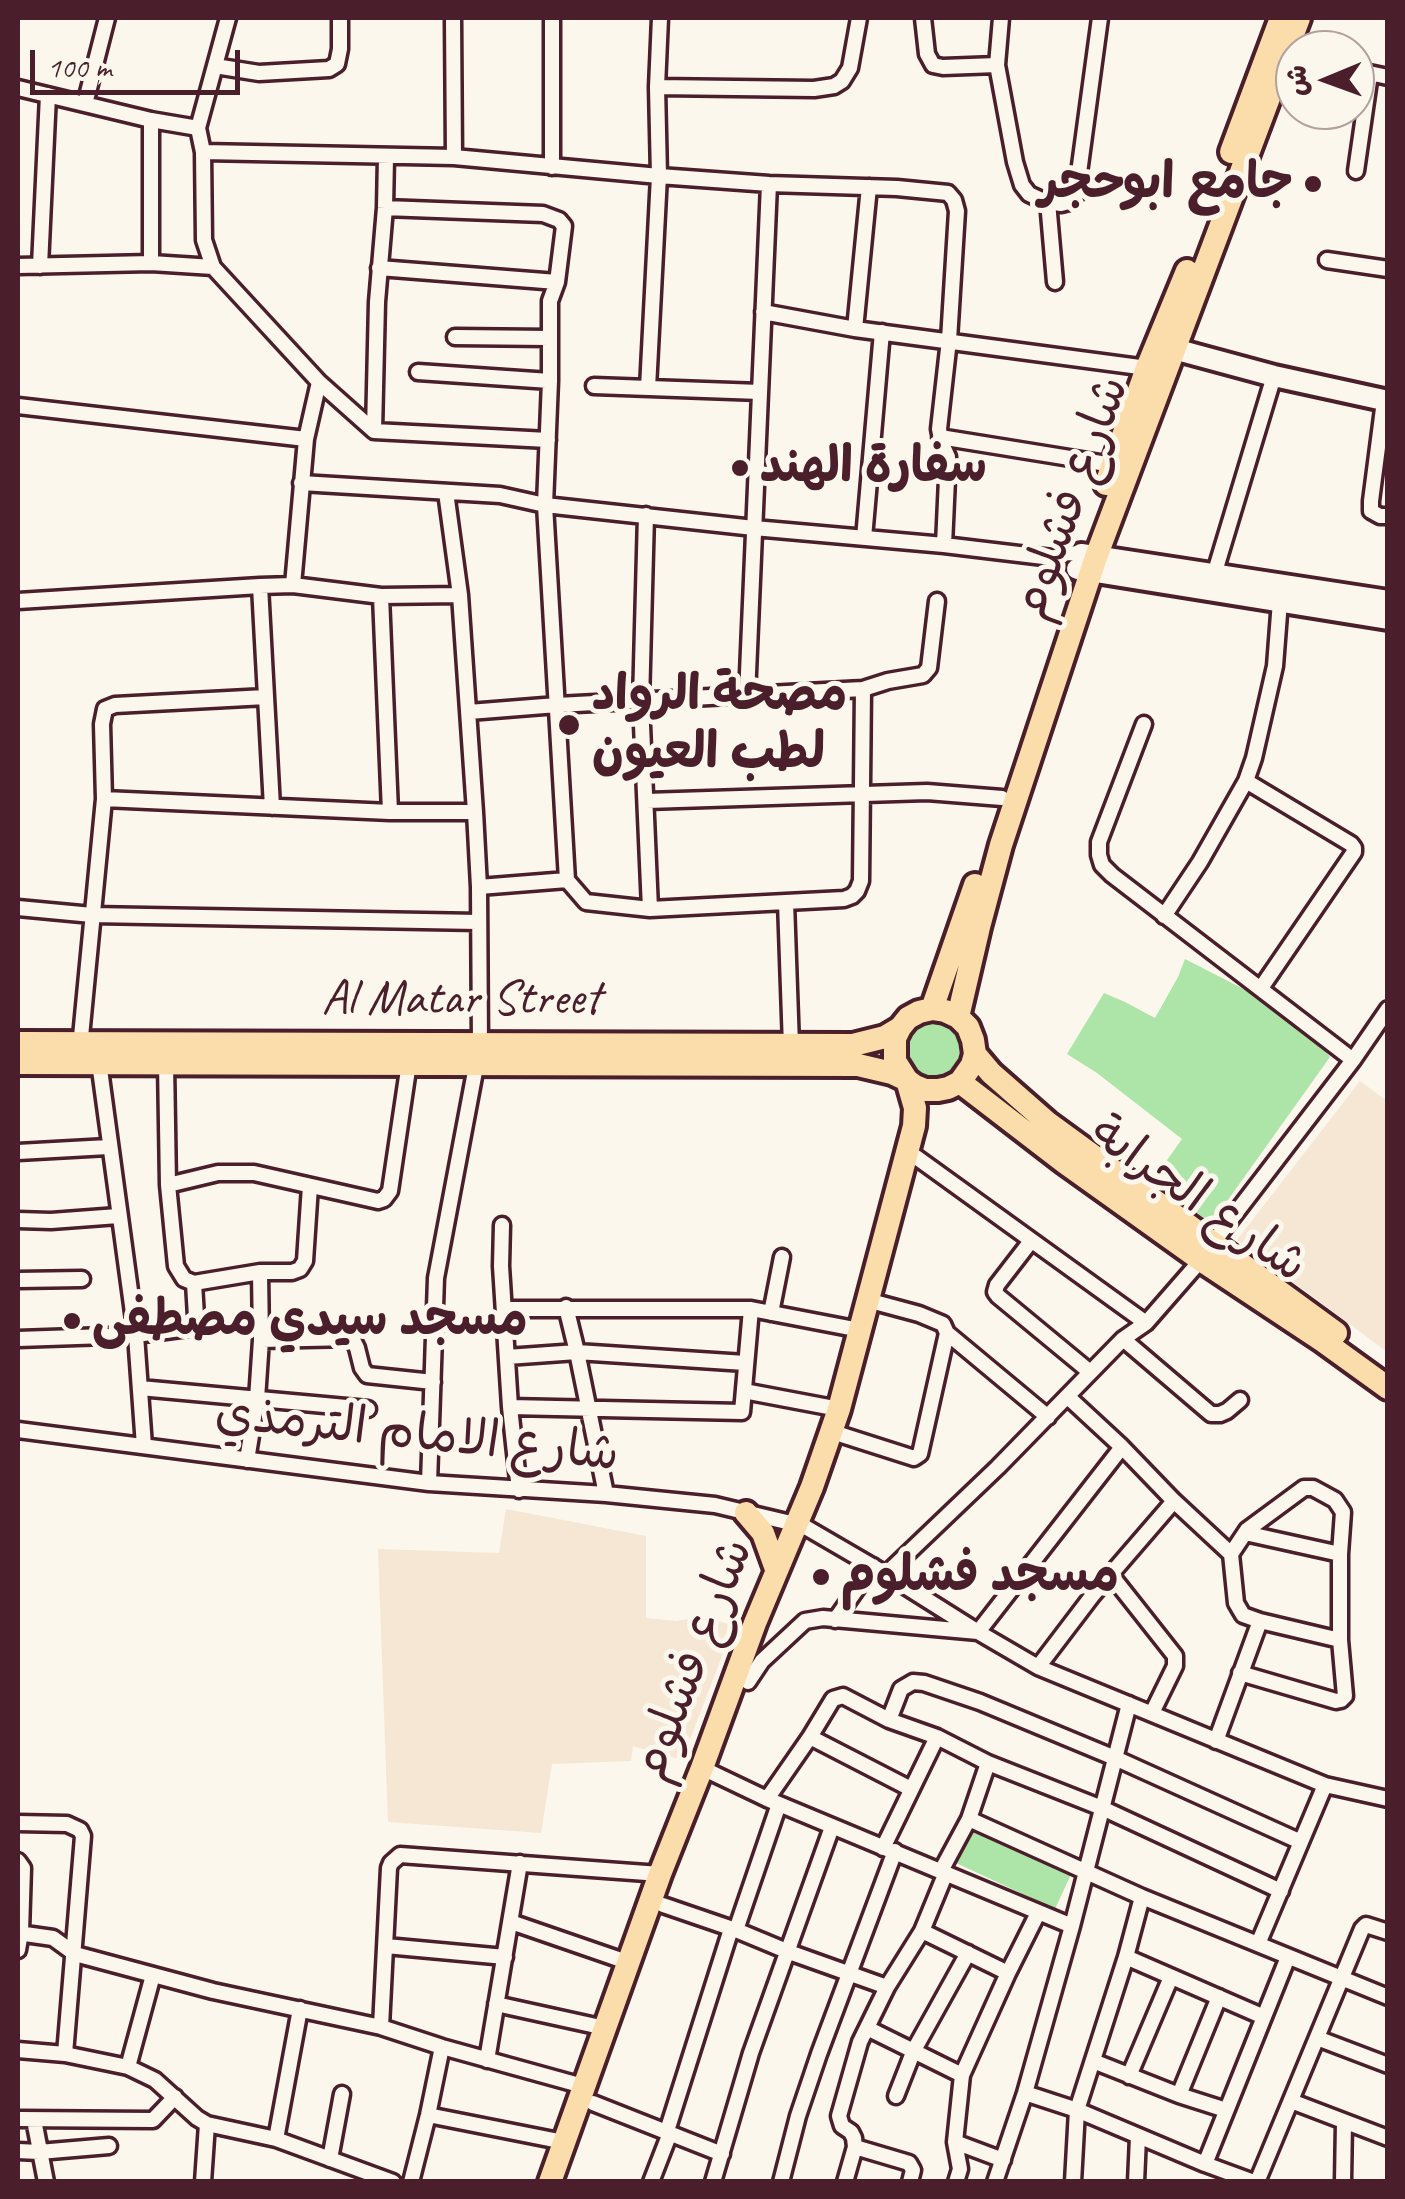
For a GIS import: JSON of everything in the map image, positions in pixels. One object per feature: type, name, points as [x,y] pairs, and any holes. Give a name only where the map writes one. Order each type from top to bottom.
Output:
[{"type":"main road","name":"شارع فشلوم","points":[[958,1017],[1001,845],[1113,464],[1281,18]]},
{"type":"main road","name":"شارع فشلوم","points":[[932,1009],[1086,563],[1275,91]]},
{"type":"main road","points":[[1174,348],[1386,401]]},
{"type":"main road","points":[[1086,563],[1214,575],[1388,602]]},
{"type":"main road","points":[[1086,563],[1388,618]]},
{"type":"main road","points":[[932,1009],[945,1011],[968,1027],[973,1040],[972,1065],[934,1106],[910,1161],[915,1108],[907,1080],[895,1061],[894,1049],[900,1028],[908,1018],[932,1009]]},
{"type":"main road","name":"Al Matar Street","points":[[18,1043],[86,1056],[478,1054],[853,1045],[885,1037],[900,1028]]},
{"type":"main road","points":[[18,1062],[86,1056],[166,1063],[408,1063],[478,1054],[858,1065],[880,1068],[925,1090],[954,1085]]},
{"type":"main road","name":"شارع الجرابة","points":[[974,1054],[1048,1123],[1207,1252]]},
{"type":"main road","name":"شارع الجرابة","points":[[954,1085],[1327,1335],[1388,1370]]},
{"type":"main road","name":"شارع فشلوم","points":[[550,2182],[663,1905],[776,1569],[822,1492],[878,1303],[910,1161]]},
{"type":"main road","name":"شارع فشلوم","points":[[565,2182],[605,2028],[627,1962],[660,1874],[748,1682],[801,1526],[910,1161]]},
{"type":"main road","name":"شارع الجرابة","points":[[1327,1335],[1388,1388]]},
{"type":"main road","points":[[746,1513],[762,1533],[776,1569]]},
{"type":"street","points":[[85,104],[107,18]]},
{"type":"street","points":[[228,18],[198,128],[203,152],[202,226],[212,267],[320,382],[374,431],[548,440]]},
{"type":"street","points":[[215,66],[260,73],[328,69],[337,64],[340,18]]},
{"type":"street","points":[[452,18],[454,157]]},
{"type":"street","points":[[552,18],[552,167]]},
{"type":"street","points":[[648,388],[659,176],[660,18]]},
{"type":"street","points":[[657,87],[834,86],[842,82],[850,68],[859,18]]},
{"type":"street","points":[[923,18],[926,54],[933,65],[997,65]]},
{"type":"street","points":[[1001,18],[997,65],[1022,185],[1029,194],[1048,202],[1066,203],[1076,195],[1100,18]]},
{"type":"street","points":[[18,88],[198,128]]},
{"type":"street","points":[[40,266],[48,95]]},
{"type":"street","points":[[151,120],[151,263]]},
{"type":"street","points":[[1356,171],[1359,130]]},
{"type":"street","points":[[203,152],[454,157],[769,184],[944,192],[954,200],[957,212],[940,437],[948,457],[944,544]]},
{"type":"street","points":[[374,431],[386,157]]},
{"type":"street","points":[[747,696],[769,184]]},
{"type":"street","points":[[855,328],[869,187]]},
{"type":"street","points":[[1048,202],[1055,282]]},
{"type":"street","points":[[385,208],[543,214],[559,220],[564,228],[558,282],[550,302],[545,505],[567,880],[586,902],[650,901],[674,908],[852,896],[861,881],[863,689]]},
{"type":"street","points":[[1327,260],[1388,269]]},
{"type":"street","points":[[18,266],[151,263],[212,267]]},
{"type":"street","points":[[379,268],[558,282]]},
{"type":"street","points":[[764,312],[1148,368]]},
{"type":"street","points":[[864,538],[882,332]]},
{"type":"street","points":[[455,337],[549,338]]},
{"type":"street","points":[[418,372],[550,382]]},
{"type":"street","points":[[1214,575],[1274,376]]},
{"type":"street","points":[[293,585],[306,439],[320,382]]},
{"type":"street","points":[[594,386],[760,392]]},
{"type":"street","points":[[1386,401],[1371,511],[1388,516]]},
{"type":"street","points":[[18,406],[306,439]]},
{"type":"street","points":[[940,437],[1113,464]]},
{"type":"street","points":[[301,483],[500,495],[545,505],[754,528],[944,544],[1052,558],[1066,553],[1086,563]]},
{"type":"street","points":[[429,1483],[436,1278],[478,1054],[476,812],[460,595],[446,492]]},
{"type":"street","points":[[646,514],[642,702],[650,901]]},
{"type":"street","points":[[18,601],[293,585],[381,596],[460,595]]},
{"type":"street","points":[[260,586],[272,807]]},
{"type":"street","points":[[381,596],[390,812]]},
{"type":"street","points":[[469,712],[863,689],[922,675],[929,668],[937,600]]},
{"type":"street","points":[[1164,916],[1206,853],[1246,781],[1275,666],[1280,601]]},
{"type":"street","points":[[144,1446],[136,1335],[108,1146],[86,1056],[86,995],[104,799],[104,709],[266,698]]},
{"type":"street","points":[[1144,724],[1102,832],[1102,865],[1353,1060]]},
{"type":"street","points":[[1246,781],[1354,848],[1261,988]]},
{"type":"street","points":[[647,802],[933,792],[1002,798]]},
{"type":"street","points":[[104,799],[390,812],[476,812]]},
{"type":"street","points":[[478,887],[567,880]]},
{"type":"street","points":[[786,902],[791,1046]]},
{"type":"street","points":[[18,908],[92,915],[478,922]]},
{"type":"street","points":[[835,1620],[879,1570],[1048,1417],[1123,1339],[1146,1323],[1207,1252],[1388,1009]]},
{"type":"street","points":[[166,1063],[168,1185],[178,1271],[184,1279],[194,1282],[260,1272],[292,1272],[304,1265],[310,1186]]},
{"type":"street","points":[[168,1185],[218,1173],[254,1172],[378,1201],[387,1197],[408,1063]]},
{"type":"street","points":[[18,1152],[108,1146]]},
{"type":"street","points":[[910,1161],[1146,1323]]},
{"type":"street","points":[[18,1220],[51,1222],[118,1216]]},
{"type":"street","points":[[502,1224],[510,1407],[519,1490]]},
{"type":"street","points":[[1031,1241],[995,1292],[1090,1372]]},
{"type":"street","points":[[771,1313],[782,1258]]},
{"type":"street","points":[[247,1460],[258,1399],[260,1272]]},
{"type":"street","points":[[18,1280],[82,1279]]},
{"type":"street","points":[[18,1339],[136,1335],[184,1329],[196,1317],[194,1282]]},
{"type":"street","points":[[878,1303],[943,1324],[948,1333],[1048,1417]]},
{"type":"street","points":[[566,1307],[606,1494]]},
{"type":"street","points":[[504,1309],[751,1309],[860,1330]]},
{"type":"street","points":[[510,1407],[742,1412],[751,1309]]},
{"type":"street","points":[[842,1435],[918,1458],[948,1333]]},
{"type":"street","points":[[261,1340],[352,1338],[367,1375],[434,1382]]},
{"type":"street","points":[[1123,1339],[1211,1414],[1227,1411],[1240,1400]]},
{"type":"street","points":[[507,1357],[577,1352],[746,1363]]},
{"type":"street","points":[[140,1388],[368,1409]]},
{"type":"street","points":[[744,1391],[839,1409]]},
{"type":"street","points":[[1068,1398],[1230,1554],[1234,1594],[1243,1615],[1340,1640]]},
{"type":"street","name":"شارع الامام الترمذي","points":[[18,1430],[429,1483],[715,1505],[801,1526],[1038,1667],[1325,1785],[1387,1799]]},
{"type":"street","points":[[748,1682],[762,1661],[798,1626],[823,1618],[978,1632],[1122,1446]]},
{"type":"street","points":[[1230,1554],[1245,1533],[1302,1489],[1312,1488],[1335,1500],[1343,1512],[1340,1640],[1345,1692],[1341,1700],[1240,1673]]},
{"type":"street","points":[[1038,1667],[1071,1620],[1174,1501]]},
{"type":"street","points":[[1245,1533],[1340,1554]]},
{"type":"street","points":[[1111,1575],[1175,1656],[1152,1713]]},
{"type":"street","points":[[1216,1741],[1260,1621]]},
{"type":"street","points":[[889,1720],[900,1689],[918,1681],[980,1702],[1115,1758],[1300,1842]]},
{"type":"street","points":[[652,2182],[773,1802],[838,1696],[988,1763],[1102,1808],[1282,1892]]},
{"type":"street","points":[[995,2182],[1025,2093],[1072,1926],[1129,1704]]},
{"type":"street","points":[[810,1737],[912,1789]]},
{"type":"street","points":[[780,2182],[798,2116],[889,1850],[937,1738]]},
{"type":"street","points":[[845,2182],[855,2148],[851,2132],[842,2126],[839,2116],[860,2042],[887,1987],[922,1931],[988,1763]]},
{"type":"street","points":[[707,1771],[1072,1926]]},
{"type":"street","points":[[1258,1944],[1325,1785]]},
{"type":"street","points":[[969,1819],[1142,1897],[1388,1997]]},
{"type":"street","points":[[18,1823],[67,1824],[83,1836],[65,2054]]},
{"type":"street","points":[[713,2182],[752,2053],[832,1827]]},
{"type":"street","points":[[381,2027],[389,1868],[395,1858],[406,1855],[660,1874]]},
{"type":"street","points":[[18,1860],[24,1868],[18,1950]]},
{"type":"street","points":[[486,2060],[520,1863]]},
{"type":"street","points":[[1073,2182],[1077,2110],[1142,1897]]},
{"type":"street","points":[[663,1905],[887,1987]]},
{"type":"street","points":[[956,2182],[960,2169],[955,2142],[962,2075],[1038,1913]]},
{"type":"street","points":[[511,1922],[627,1962]]},
{"type":"street","points":[[1025,2093],[1255,2182],[1364,1926],[1388,1932]]},
{"type":"street","points":[[922,1931],[1008,1973]]},
{"type":"street","points":[[19,1933],[53,1938],[75,1954],[213,1991],[381,2027],[486,2060],[588,2094],[722,2154]]},
{"type":"street","points":[[386,1946],[505,1956]]},
{"type":"street","points":[[896,2096],[914,2050],[968,1953]]},
{"type":"street","points":[[1205,2164],[1288,1956]]},
{"type":"street","points":[[1126,1957],[1264,2017]]},
{"type":"street","points":[[128,2067],[153,1975]]},
{"type":"street","points":[[1128,2076],[1171,1977]]},
{"type":"street","points":[[1180,2095],[1219,1996]]},
{"type":"street","points":[[496,2004],[605,2028]]},
{"type":"street","points":[[276,2139],[300,2009]]},
{"type":"street","points":[[867,2028],[962,2075]]},
{"type":"street","points":[[1318,2038],[1388,2065]]},
{"type":"street","points":[[411,2182],[442,2047]]},
{"type":"street","points":[[18,2050],[65,2054],[128,2067],[154,2080],[207,2124],[276,2139],[393,2182]]},
{"type":"street","points":[[1093,2062],[1226,2110]]},
{"type":"street","points":[[330,2158],[342,2094]]},
{"type":"street","points":[[18,2119],[153,2120],[175,2097]]},
{"type":"street","points":[[1291,2101],[1388,2138]]},
{"type":"street","points":[[428,2115],[564,2142]]},
{"type":"street","points":[[34,2120],[46,2182]]},
{"type":"street","points":[[1343,2182],[1344,2122]]},
{"type":"street","points":[[203,2182],[207,2124]]},
{"type":"street","points":[[1136,2182],[1138,2136]]},
{"type":"street","points":[[955,2142],[1003,2160]]},
{"type":"street","points":[[18,2151],[109,2146]]},
{"type":"street","points":[[855,2148],[913,2166],[910,2182]]},
{"type":"shaded area","points":[[1360,1081],[1387,1101],[1387,1352],[1237,1240]]},
{"type":"shaded area","points":[[506,1509],[646,1536],[646,1618],[676,1621],[700,1617],[734,1625],[682,1760],[633,1746],[631,1761],[552,1764],[541,1833],[388,1822],[378,1549],[499,1553]]},
{"type":"green space","points":[[1185,959],[1298,1017],[1330,1057],[1215,1218],[1204,1218],[1153,1180],[1182,1139],[1067,1054],[1104,993],[1155,1018]]},
{"type":"green space","points":[[936,1022],[956,1030],[964,1050],[956,1070],[936,1078],[916,1070],[908,1050],[916,1030]]},
{"type":"green space","points":[[972,1823],[1073,1870],[1055,1909],[954,1862]]},
{"type":"place","name":"جامع ابوحجر","points":[[1313,184]]},
{"type":"place","name":"سفارة الهند","points":[[740,468]]},
{"type":"place","name":"مصحة الرواد لطب العيون","points":[[569,725]]},
{"type":"place","name":"مسجد سيدي مصطفى","points":[[72,1321]]},
{"type":"place","name":"مسجد فشلوم","points":[[821,1577]]}]
